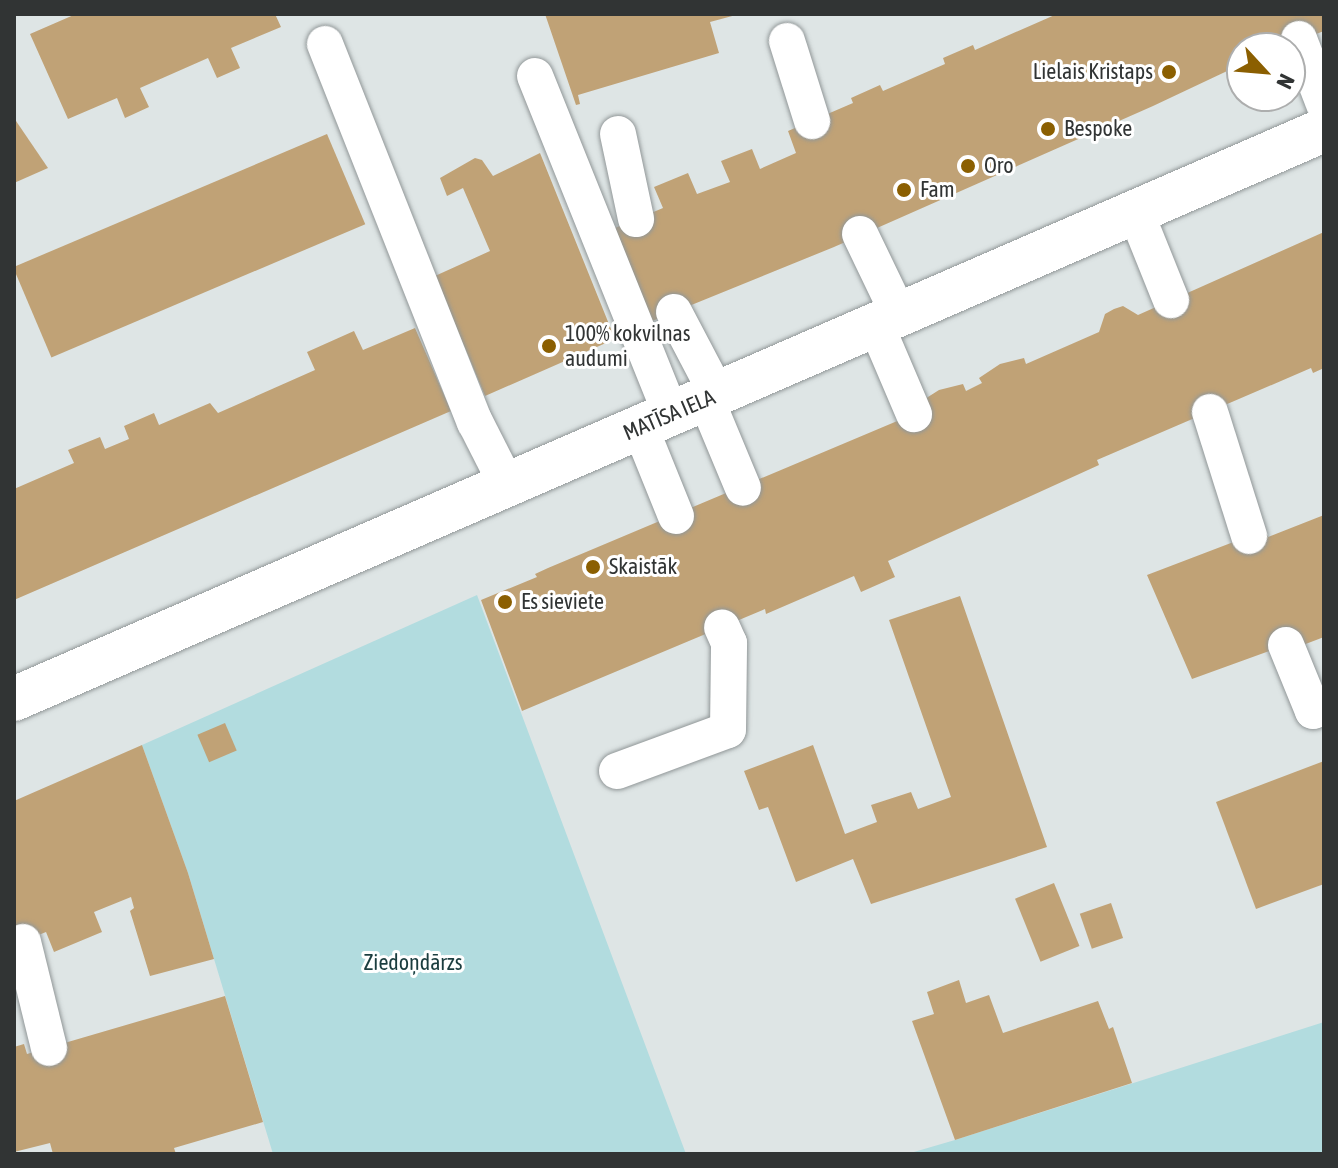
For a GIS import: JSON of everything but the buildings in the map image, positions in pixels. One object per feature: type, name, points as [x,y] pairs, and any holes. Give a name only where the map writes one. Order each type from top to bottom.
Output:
[{"type":"street","name":"MATĪSA IELA","points":[[14,699],[1324,130]]},
{"type":"lane","points":[[787,41],[812,121]]},
{"type":"lane","points":[[325,44],[475,422],[507,485]]},
{"type":"lane","points":[[1306,57],[1324,104]]},
{"type":"lane","points":[[535,76],[684,409],[743,488]]},
{"type":"lane","points":[[618,134],[636,219]]},
{"type":"lane","points":[[1136,213],[1171,300]]},
{"type":"lane","points":[[860,234],[914,414]]},
{"type":"lane","points":[[674,312],[684,409],[676,516]]},
{"type":"lane","points":[[1210,412],[1249,536]]},
{"type":"lane","points":[[617,771],[728,730],[729,643],[722,627]]},
{"type":"lane","points":[[1286,645],[1313,711],[1324,707]]},
{"type":"lane","points":[[23,942],[49,1048]]},
{"type":"green space","name":"Ziedoņdārzs","points":[[477,595],[686,1154],[273,1154],[188,873],[142,745]]},
{"type":"green space","points":[[1324,1022],[1324,1154],[907,1154],[955,1140]]},
{"type":"place","name":"Lielais Kristaps","points":[[1169,72]]},
{"type":"place","name":"Bespoke","points":[[1048,129]]},
{"type":"place","name":"Oro","points":[[968,166]]},
{"type":"place","name":"Fam","points":[[904,190]]},
{"type":"place","name":"100% kokvilnas audumi","points":[[549,346]]},
{"type":"place","name":"Skaistāk","points":[[593,567]]},
{"type":"place","name":"Es sieviete","points":[[505,602]]}]
